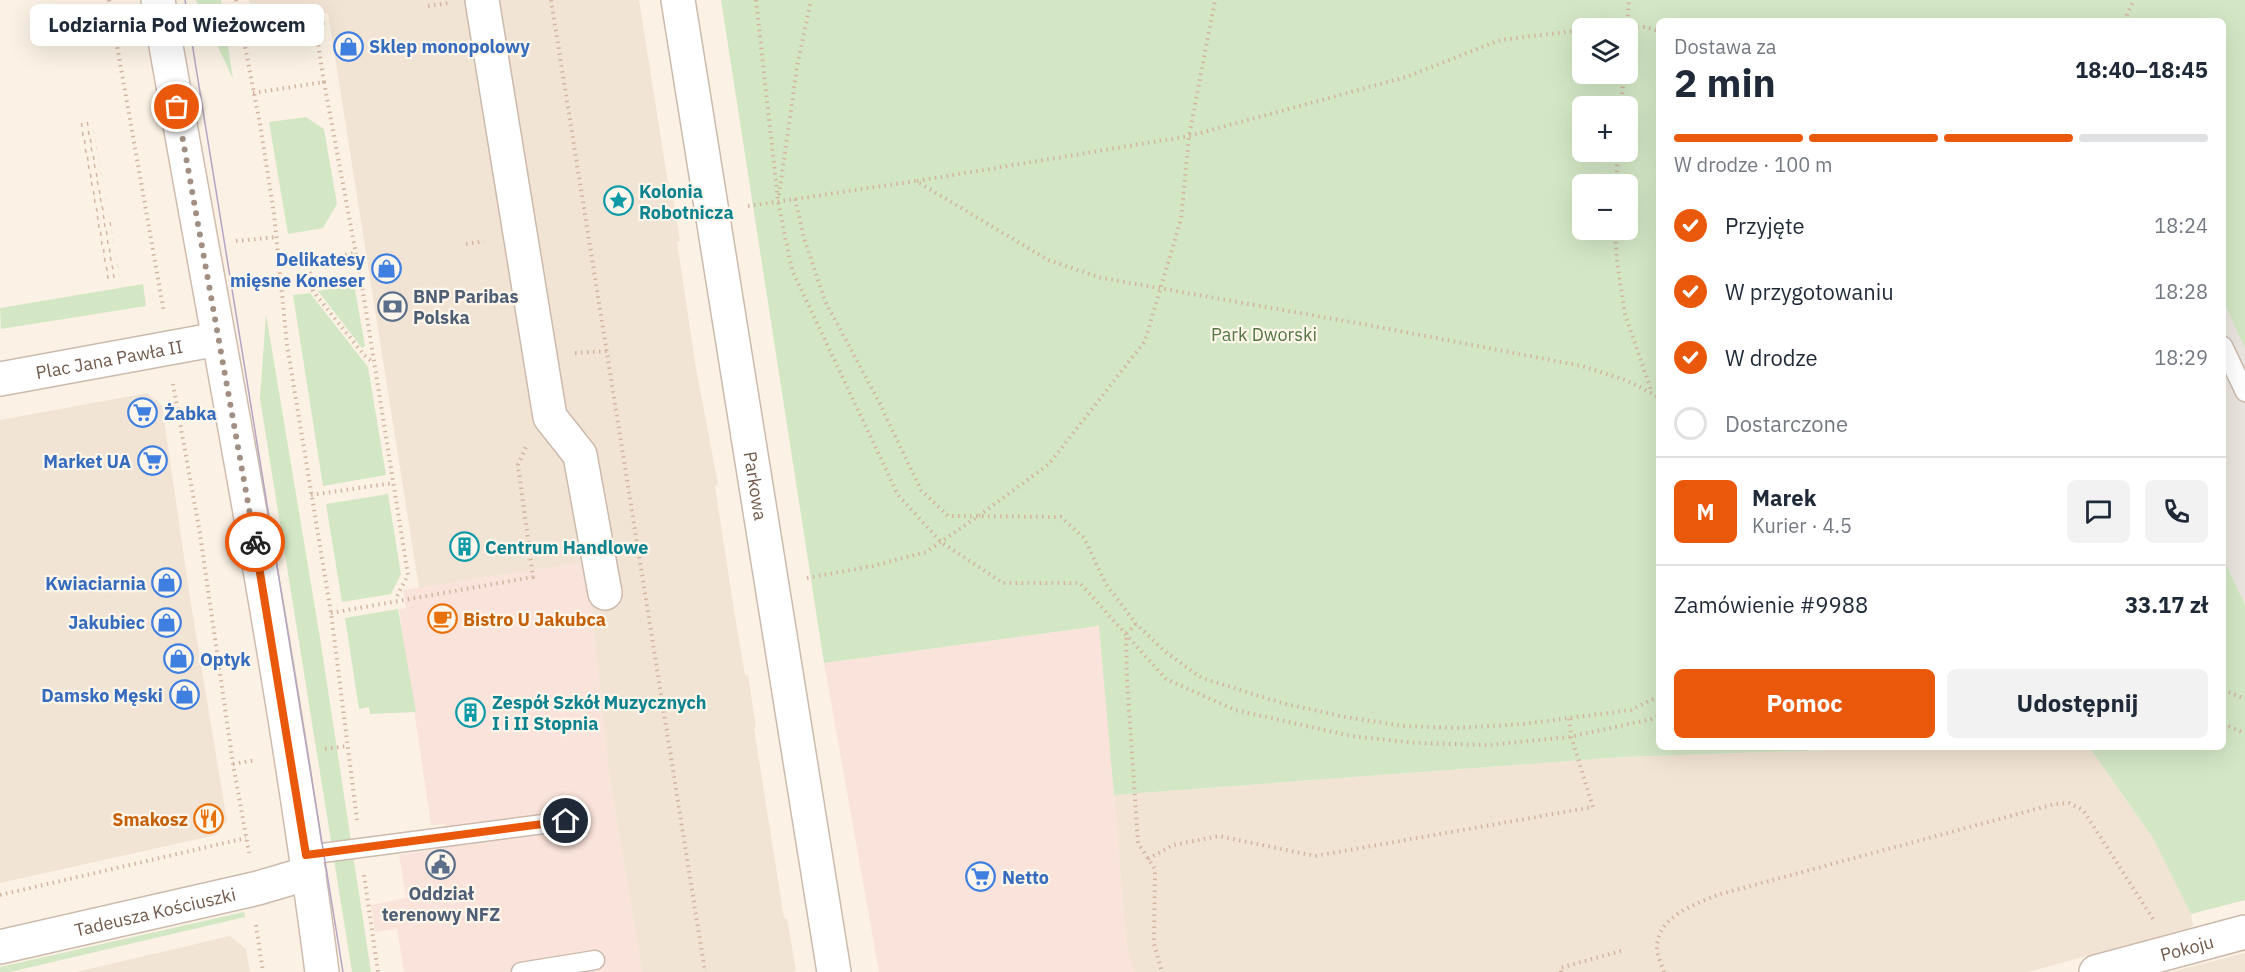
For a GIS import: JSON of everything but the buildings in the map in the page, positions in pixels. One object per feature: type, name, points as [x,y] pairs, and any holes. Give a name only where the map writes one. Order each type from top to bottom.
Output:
[{"type":"street","points":[[158,0],[268,614],[308,864],[322,972]]},
{"type":"street","points":[[482,0],[550,417],[579,455],[605,593]]},
{"type":"street","name":"Parkowa","points":[[678,0],[834,972]]},
{"type":"street","name":"Plac Jana Pawła II","points":[[0,379],[218,339]]},
{"type":"street","name":"Tadeusza Kościuszki","points":[[0,947],[258,888],[308,864]]},
{"type":"street","name":"Pokoju","points":[[2096,972],[2245,932]]},
{"type":"lane","points":[[2226,352],[2245,392]]},
{"type":"lane","points":[[308,864],[361,849],[566,821]]},
{"type":"lane","points":[[521,972],[594,960]]},
{"type":"path","points":[[109,0],[165,308],[164,320]]},
{"type":"path","points":[[236,0],[274,214],[287,345],[331,613],[378,972]]},
{"type":"path","points":[[551,0],[705,972]]},
{"type":"path","points":[[756,0],[778,201],[792,270],[898,495],[941,542],[1003,583],[1080,583],[1166,680],[1247,713],[1351,736],[1416,743],[1489,745],[1571,736],[1656,717]]},
{"type":"path","points":[[778,201],[796,67],[811,0]]},
{"type":"path","points":[[807,578],[873,566],[926,552],[977,517],[1049,464],[1145,341],[1181,219],[1189,136],[1215,0]]},
{"type":"path","points":[[1628,18],[1629,0]]},
{"type":"path","points":[[2125,18],[2134,0]]},
{"type":"path","points":[[329,22],[323,23],[318,44],[375,363],[408,575],[395,600]]},
{"type":"path","points":[[1638,27],[1656,30]]},
{"type":"path","points":[[712,211],[916,181],[1189,136],[1406,77],[1500,40],[1572,31]]},
{"type":"path","points":[[253,93],[324,82]]},
{"type":"path","points":[[81,125],[93,123]]},
{"type":"path","points":[[82,134],[94,132]]},
{"type":"path","points":[[84,142],[96,140]]},
{"type":"path","points":[[86,151],[97,148]]},
{"type":"path","points":[[87,159],[99,157]]},
{"type":"path","points":[[88,167],[100,165]]},
{"type":"path","points":[[90,176],[102,174]]},
{"type":"path","points":[[916,181],[1048,260],[1102,278],[1582,366],[1628,381],[1656,395]]},
{"type":"path","points":[[91,184],[103,182]]},
{"type":"path","points":[[93,193],[105,191]]},
{"type":"path","points":[[94,201],[106,199]]},
{"type":"path","points":[[795,199],[804,238],[825,302],[878,400],[921,490],[948,516],[1061,517],[1084,538],[1106,585],[1136,624],[1168,654],[1202,678],[1282,703],[1345,717],[1403,726],[1457,728],[1523,724],[1631,710],[1656,698]]},
{"type":"path","points":[[96,210],[107,207]]},
{"type":"path","points":[[97,218],[109,216]]},
{"type":"path","points":[[98,226],[111,224]]},
{"type":"path","points":[[100,234],[112,232]]},
{"type":"path","points":[[1616,240],[1625,314],[1652,393]]},
{"type":"path","points":[[101,243],[113,241]]},
{"type":"path","points":[[103,251],[115,250]]},
{"type":"path","points":[[280,265],[356,253]]},
{"type":"path","points":[[105,260],[116,258]]},
{"type":"path","points":[[308,260],[313,291],[364,355],[375,363]]},
{"type":"path","points":[[358,263],[367,261]]},
{"type":"path","points":[[106,268],[118,266]]},
{"type":"path","points":[[107,277],[119,275]]},
{"type":"path","points":[[577,353],[607,351]]},
{"type":"path","points":[[171,375],[200,534],[233,764],[246,838],[258,888],[256,924],[263,972]]},
{"type":"path","points":[[331,613],[533,577],[518,465],[526,448],[526,440]]},
{"type":"path","points":[[311,495],[393,483]]},
{"type":"path","points":[[1136,624],[1126,634],[1138,843],[1155,869],[1154,944],[1162,972]]},
{"type":"path","points":[[2226,691],[2245,699]]},
{"type":"path","points":[[1148,859],[1173,845],[1219,836],[1315,856],[1593,807],[1571,736],[1569,718]]},
{"type":"path","points":[[2226,725],[2245,733]]},
{"type":"path","points":[[1664,972],[1656,949],[1663,926],[1682,910],[1717,895],[2055,804],[2069,803],[2083,810],[2154,922]]},
{"type":"path","points":[[0,895],[246,838]]},
{"type":"path","points":[[1561,972],[1560,968],[1624,950]]},
{"type":"shaded area","points":[[249,0],[639,0],[669,189],[672,189],[680,241],[677,242],[696,368],[718,484],[715,486],[734,610],[745,675],[748,675],[756,727],[754,728],[784,918],[787,918],[796,970],[793,972],[642,972],[610,782],[586,562],[419,588],[328,13],[253,25]]},
{"type":"shaded area","points":[[2226,307],[2245,349],[2245,605],[2226,564]]},
{"type":"shaded area","points":[[147,393],[162,405],[190,598],[227,821],[216,835],[0,883],[0,420]]},
{"type":"shaded area","points":[[586,562],[610,782],[642,972],[404,972],[397,929],[375,932],[371,905],[406,898],[399,855],[445,848],[445,824],[431,825],[399,609],[406,608],[403,590]]},
{"type":"shaded area","points":[[1100,626],[1126,943],[1134,972],[879,972],[824,663]]},
{"type":"shaded area","points":[[1826,750],[2091,750],[2153,838],[2191,914],[2193,927],[2028,972],[1134,972],[1126,943],[1114,795],[1623,757]]},
{"type":"shaded area","points":[[230,936],[246,949],[250,972],[76,972]]},
{"type":"shaded area","points":[[2245,953],[2245,972],[2169,972],[2174,971]]},
{"type":"green space","points":[[196,0],[221,0],[233,79]]},
{"type":"green space","name":"Park Dworski","points":[[721,0],[2245,0],[2245,349],[2226,307],[2226,18],[1656,18],[1656,750],[1826,750],[1623,757],[1114,795],[1099,626],[824,663]]},
{"type":"green space","points":[[306,117],[324,129],[337,204],[323,228],[288,234],[269,122]]},
{"type":"green space","points":[[143,284],[146,306],[1,329],[0,308]]},
{"type":"green space","points":[[354,284],[365,346],[362,348],[318,291]]},
{"type":"green space","points":[[310,293],[368,367],[386,475],[323,486],[293,295]]},
{"type":"green space","points":[[266,314],[320,638],[371,972],[352,972],[260,399]]},
{"type":"green space","points":[[388,494],[401,574],[391,594],[342,602],[326,504]]},
{"type":"green space","points":[[2226,564],[2245,605],[2245,900],[2191,914],[2153,838],[2091,750],[2226,750]]},
{"type":"green space","points":[[398,609],[416,712],[370,714],[369,707],[359,709],[345,618]]},
{"type":"green space","points":[[244,912],[245,917],[10,972],[0,972],[0,967]]},
{"type":"tram line","points":[[185,0],[343,972]]},
{"type":"way so far","points":[[177,107],[255,542]]},
{"type":"place","name":"Sklep monopolowy","points":[[348,46]]},
{"type":"place","name":"Lodziarnia Pod Wieżowcem","points":[[177,107]]},
{"type":"place","name":"Kolonia Robotnicza","points":[[618,201]]},
{"type":"place","name":"Delikatesy mięsne Koneser","points":[[386,269]]},
{"type":"place","name":"BNP Paribas Polska","points":[[392,306]]},
{"type":"place","name":"Żabka","points":[[143,413]]},
{"type":"place","name":"Market UA","points":[[152,461]]},
{"type":"place","name":"Centrum Handlowe","points":[[464,547]]},
{"type":"place","name":"Kwiaciarnia","points":[[167,583]]},
{"type":"place","name":"Bistro U Jakubca","points":[[442,619]]},
{"type":"place","name":"Jakubiec","points":[[166,622]]},
{"type":"place","name":"Optyk","points":[[179,659]]},
{"type":"place","name":"Damsko Męski","points":[[184,695]]},
{"type":"place","name":"Zespół Szkół Muzycznych I i II Stopnia","points":[[471,712]]},
{"type":"place","name":"Smakosz","points":[[209,819]]},
{"type":"place","name":"Oddział terenowy NFZ","points":[[441,864]]},
{"type":"place","name":"Netto","points":[[981,877]]},
{"type":"route","points":[[255,542],[306,855],[566,821]]}]
